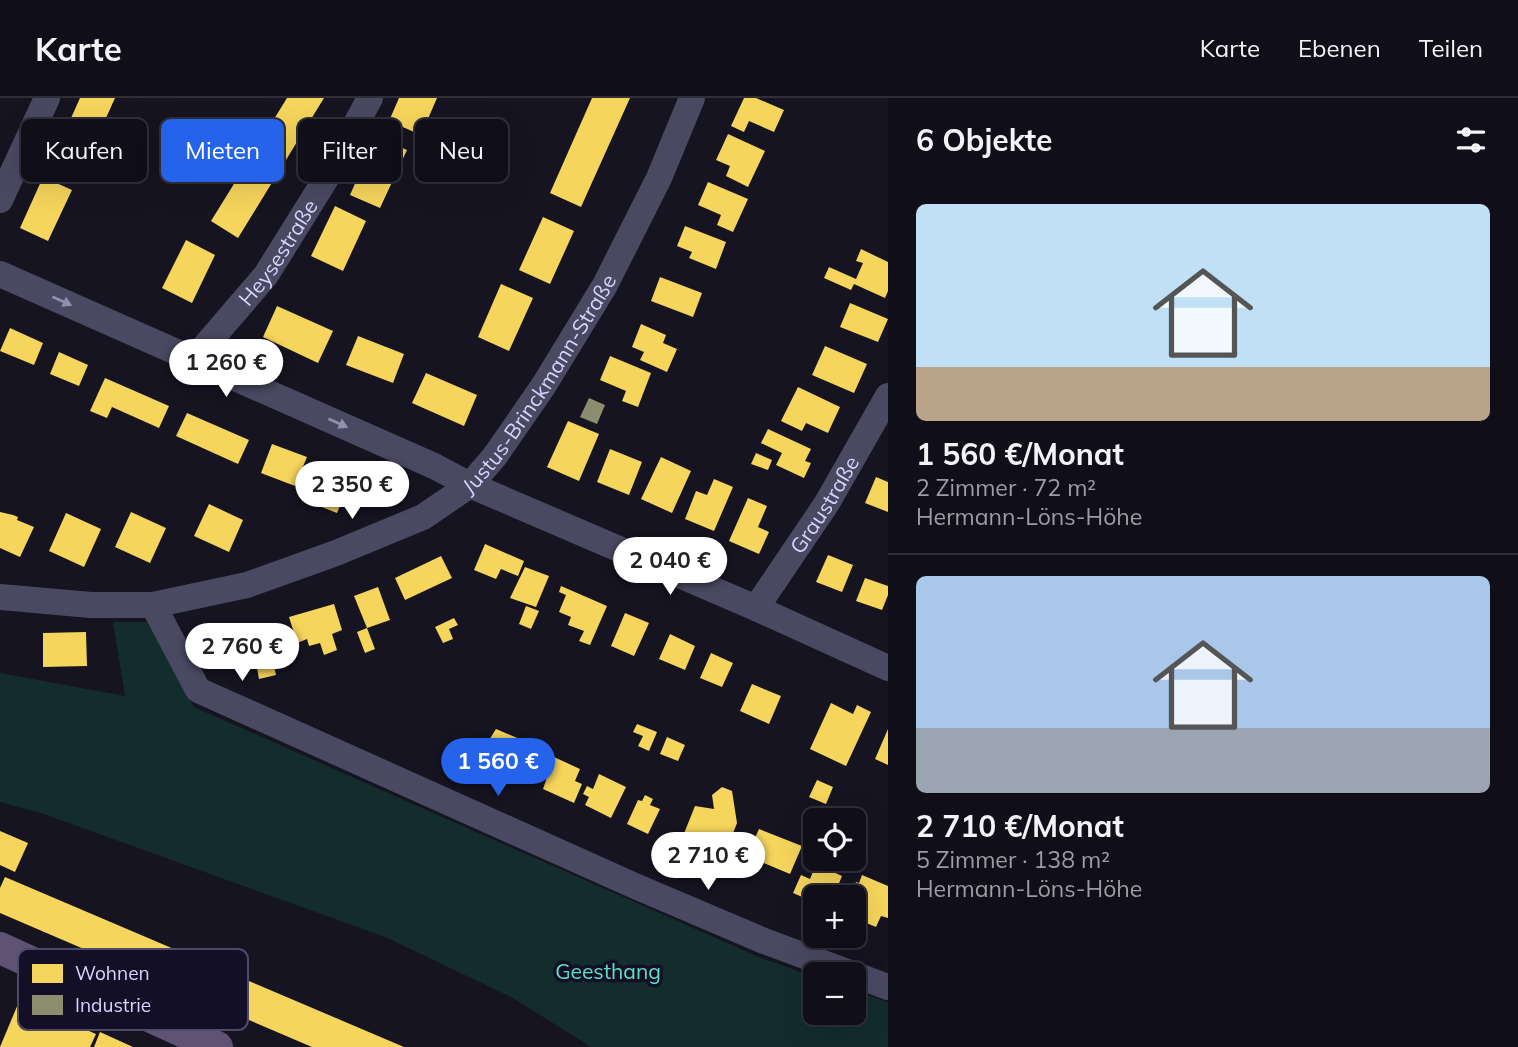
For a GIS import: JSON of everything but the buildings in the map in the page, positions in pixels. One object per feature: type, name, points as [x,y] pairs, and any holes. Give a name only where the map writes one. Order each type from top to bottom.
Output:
[{"type":"main road","points":[[176,1030],[217,1047]]},
{"type":"street","points":[[0,200],[47,98]]},
{"type":"street","name":"Heysestraße","points":[[194,359],[266,275],[327,177],[370,98]]},
{"type":"street","name":"Justus-Brinckmann-Straße","points":[[0,597],[91,605],[153,605],[247,585],[336,553],[422,517],[470,485],[495,456],[544,385],[605,285],[659,178],[692,98]]},
{"type":"street","points":[[0,274],[434,466],[470,485],[757,608],[888,668]]},
{"type":"street","name":"Graustraße","points":[[757,608],[827,503],[888,396]]},
{"type":"street","points":[[153,605],[198,690],[635,886],[764,941],[888,987]]},
{"type":"green space","name":"Geesthang","points":[[113,622],[147,622],[194,707],[761,958],[803,973],[803,1025],[866,1025],[866,995],[888,1002],[888,1047],[591,1047],[513,998],[385,937],[41,813],[0,802],[0,673],[125,696]]}]
